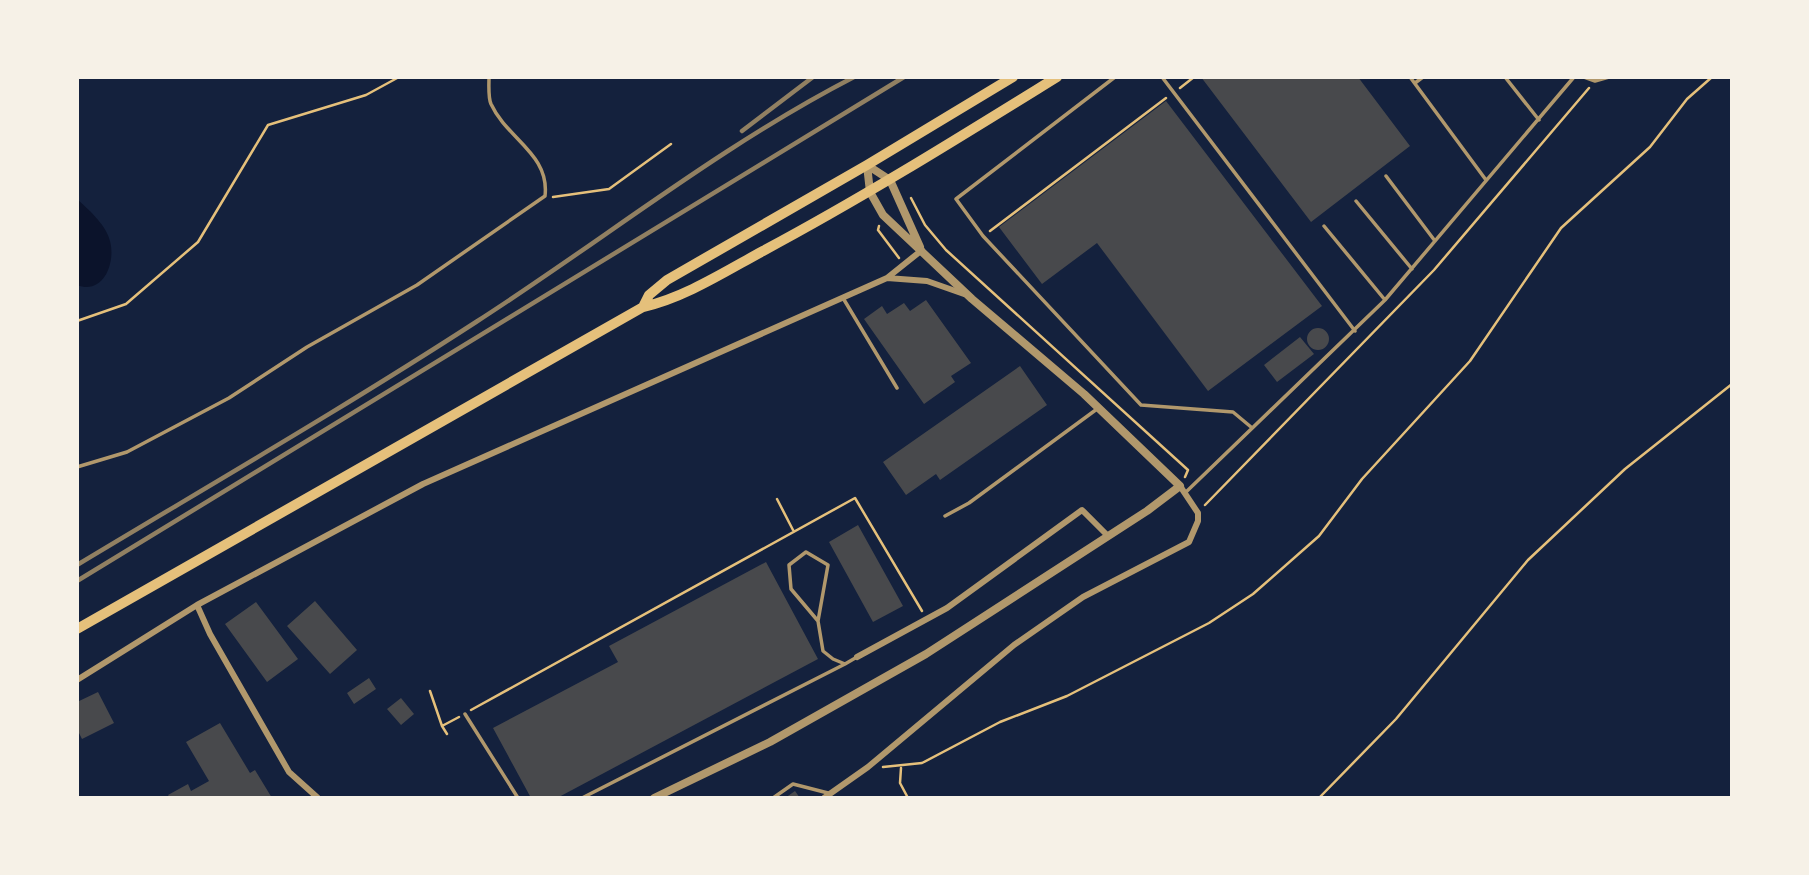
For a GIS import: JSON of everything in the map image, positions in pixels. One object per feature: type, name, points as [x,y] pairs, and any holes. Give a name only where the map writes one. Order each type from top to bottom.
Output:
[{"type":"main road","points":[[643,307],[649,295],[667,279],[867,165],[1013,77]]},
{"type":"main road","points":[[77,629],[643,307],[658,304],[737,265],[870,192],[1057,77]]},
{"type":"street","points":[[867,165],[890,180],[922,250]]},
{"type":"street","points":[[827,796],[868,767],[1014,645],[1083,597],[1189,542],[1198,522],[1198,513],[1183,489],[1099,408],[972,299],[883,215],[870,192],[867,165]]},
{"type":"street","points":[[77,680],[197,605],[367,512],[457,467],[887,278],[922,250]]},
{"type":"street","points":[[887,278],[945,286],[972,299]]},
{"type":"street","points":[[654,798],[770,743],[926,654],[1183,489]]},
{"type":"street","points":[[857,657],[927,620],[1024,555],[1082,510],[1108,536]]},
{"type":"street","points":[[197,605],[210,634],[289,772],[318,798]]},
{"type":"lane","points":[[77,467],[127,452],[229,398],[307,347],[417,285],[545,196],[546,183],[541,165],[506,130],[490,102],[489,77]]},
{"type":"lane","points":[[1115,77],[956,199],[983,236],[1140,405],[1233,412],[1251,427]]},
{"type":"lane","points":[[1162,77],[1355,331]]},
{"type":"lane","points":[[1410,77],[1486,180]]},
{"type":"lane","points":[[1415,83],[1423,77]]},
{"type":"lane","points":[[1505,77],[1539,120]]},
{"type":"lane","points":[[1183,489],[1355,331],[1385,300],[1574,77]]},
{"type":"lane","points":[[1584,77],[1595,81],[1608,77]]},
{"type":"lane","points":[[1386,176],[1435,241]]},
{"type":"lane","points":[[1356,201],[1412,269]]},
{"type":"lane","points":[[1324,226],[1385,300]]},
{"type":"lane","points":[[843,298],[897,388]]},
{"type":"lane","points":[[945,516],[969,503],[1099,408]]},
{"type":"lane","points":[[818,621],[791,589],[789,565],[806,552],[828,565],[818,621],[822,651],[845,664]]},
{"type":"lane","points":[[582,798],[857,657]]},
{"type":"lane","points":[[465,714],[518,798]]},
{"type":"lane","points":[[773,798],[793,784],[827,796]]},
{"type":"path","points":[[77,321],[126,304],[198,242],[268,125],[366,96],[399,77]]},
{"type":"path","points":[[983,236],[1194,77]]},
{"type":"path","points":[[868,767],[901,767],[922,763],[1000,723],[1067,696],[1123,668],[1209,623],[1253,594],[1319,536],[1362,479],[1471,361],[1561,228],[1650,147],[1687,99],[1712,77]]},
{"type":"path","points":[[1198,513],[1434,270],[1595,81]]},
{"type":"path","points":[[1142,108],[1146,113]]},
{"type":"path","points":[[1116,128],[1119,133]]},
{"type":"path","points":[[545,196],[609,189],[671,144]]},
{"type":"path","points":[[1087,149],[1091,155]]},
{"type":"path","points":[[1059,171],[1063,176]]},
{"type":"path","points":[[1032,191],[1036,196]]},
{"type":"path","points":[[912,197],[925,225],[946,250],[1188,470],[1183,489]]},
{"type":"path","points":[[1004,213],[1007,218]]},
{"type":"path","points":[[1319,798],[1396,719],[1528,560],[1625,469],[1732,384]]},
{"type":"path","points":[[442,726],[855,498],[927,620]]},
{"type":"path","points":[[777,499],[794,531]]},
{"type":"path","points":[[430,691],[447,734]]},
{"type":"path","points":[[901,767],[900,783],[908,798]]},
{"type":"water","points":[[77,199],[104,227],[111,246],[110,265],[106,274],[95,285],[87,287],[77,285]]},
{"type":"building","points":[[1201,77],[1358,77],[1410,146],[1311,222]]},
{"type":"building","points":[[1166,101],[1322,306],[1208,391],[1097,243],[1042,284],[999,227]]},
{"type":"building","points":[[926,300],[971,363],[951,376],[955,382],[924,404],[864,319],[882,306],[887,314],[904,303],[910,311]]},
{"type":"building","points":[[1318,328],[1326,331],[1329,339],[1326,347],[1318,350],[1310,347],[1307,339],[1310,331]]},
{"type":"building","points":[[1300,337],[1314,354],[1277,382],[1264,365]]},
{"type":"building","points":[[1020,366],[1047,405],[940,480],[936,474],[906,495],[883,462]]},
{"type":"building","points":[[858,525],[903,606],[873,622],[829,542]]},
{"type":"building","points":[[766,562],[818,659],[557,798],[531,798],[493,728],[618,662],[609,646]]},
{"type":"building","points":[[315,601],[357,650],[330,674],[287,626]]},
{"type":"building","points":[[256,602],[298,659],[267,682],[225,624]]},
{"type":"building","points":[[369,678],[376,689],[354,704],[347,693]]},
{"type":"building","points":[[98,692],[114,723],[82,739],[77,729],[77,702]]},
{"type":"building","points":[[401,698],[414,714],[401,725],[387,709]]},
{"type":"building","points":[[220,723],[250,773],[255,770],[272,798],[170,798],[168,795],[188,784],[191,791],[209,781],[186,742]]},
{"type":"building","points":[[795,791],[800,798],[785,798]]},
{"type":"railway","points":[[742,131],[813,77]]},
{"type":"railway","points":[[77,565],[427,354],[709,163],[804,104],[854,77]]},
{"type":"railway","points":[[77,581],[904,77]]}]
